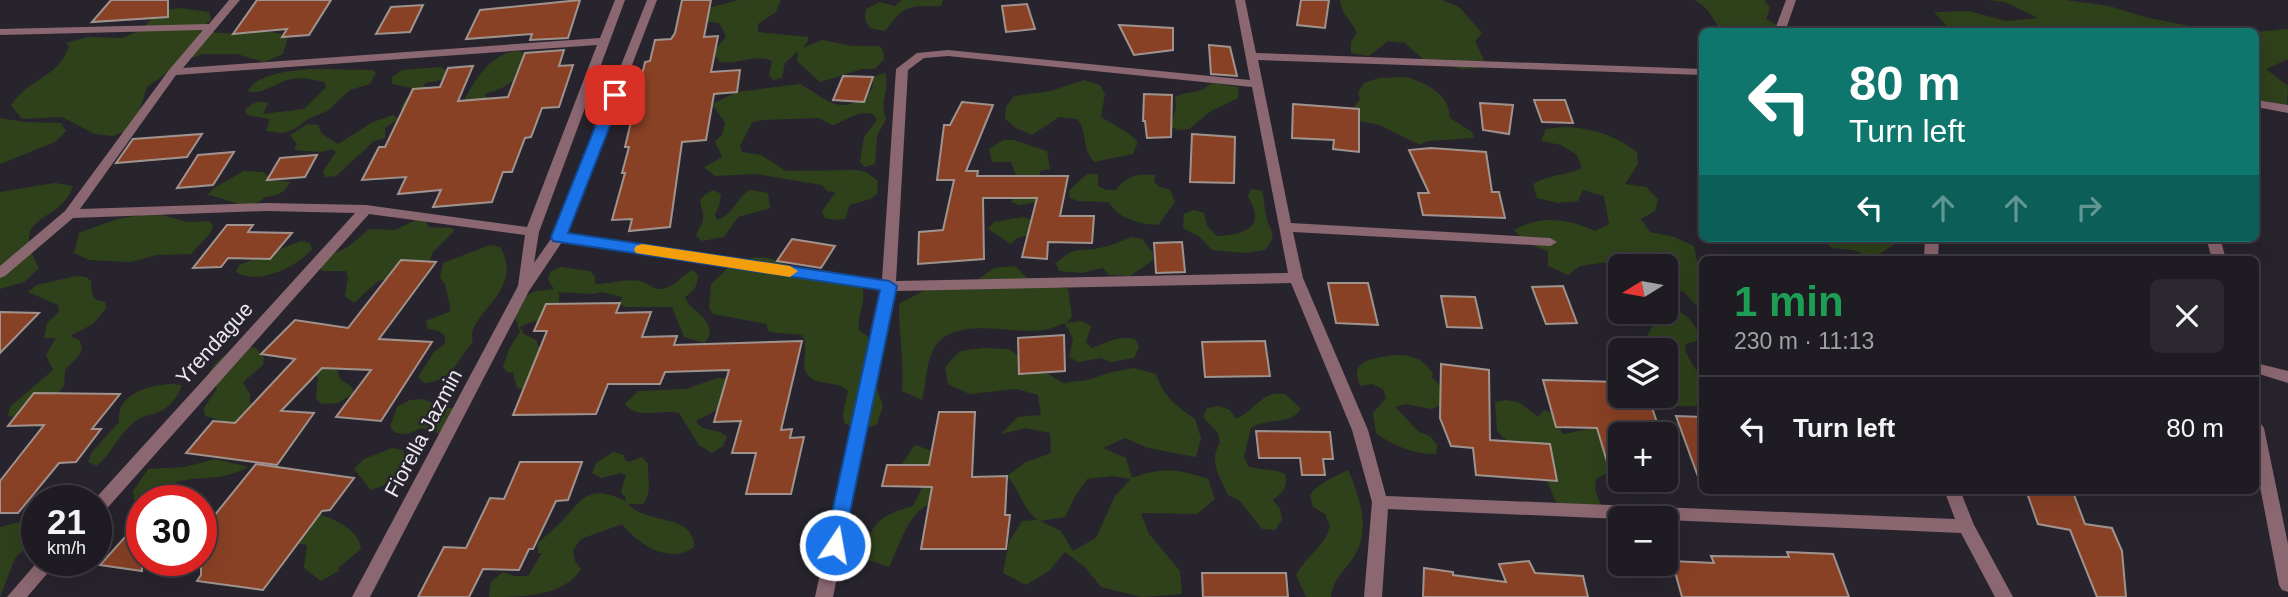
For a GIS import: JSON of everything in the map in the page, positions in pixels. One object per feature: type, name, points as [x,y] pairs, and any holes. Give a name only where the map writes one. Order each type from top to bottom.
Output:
[{"type":"street","points":[[0,273],[70,214],[173,72],[235,0]]},
{"type":"street","name":"Fiorella Jazmin","points":[[523,289],[532,232],[620,0]]},
{"type":"street","name":"Fiorella Jazmin","points":[[361,597],[523,289],[559,237],[652,0]]},
{"type":"street","points":[[1240,0],[1296,278],[1360,430],[1380,502],[1373,597]]},
{"type":"street","points":[[1780,28],[1791,0]]},
{"type":"street","points":[[0,32],[211,27]]},
{"type":"street","points":[[173,72],[605,41]]},
{"type":"street","points":[[824,597],[889,286],[902,69],[921,55],[948,53],[1255,84]]},
{"type":"street","points":[[1252,56],[1699,72]]},
{"type":"street","points":[[2259,104],[2288,108]]},
{"type":"street","points":[[70,214],[266,207],[366,209],[532,232]]},
{"type":"street","name":"Yrendague","points":[[112,491],[366,209]]},
{"type":"street","points":[[1286,227],[1550,243]]},
{"type":"street","points":[[559,237],[889,286],[1296,278]]},
{"type":"street","points":[[2259,369],[2288,377]]},
{"type":"street","points":[[2259,443],[2288,585]]},
{"type":"street","points":[[1954,494],[1966,526],[2004,597]]},
{"type":"street","points":[[1380,502],[1966,526]]},
{"type":"street","points":[[16,597],[35,576]]},
{"type":"green space","points":[[739,0],[781,0],[776,12],[758,24],[758,32],[808,37],[803,48],[822,40],[852,46],[879,46],[883,50],[884,59],[875,69],[862,69],[820,82],[797,61],[798,51],[785,63],[782,78],[773,80],[769,76],[772,61],[759,58],[720,62],[717,57],[714,58],[713,53],[726,36],[719,23],[703,21],[701,10]]},
{"type":"green space","points":[[902,0],[943,0],[941,6],[908,8],[885,31],[870,28],[865,19],[866,9],[880,2],[895,6]]},
{"type":"green space","points":[[1340,0],[1442,0],[1459,7],[1482,33],[1475,41],[1484,60],[1479,68],[1461,69],[1444,63],[1425,61],[1405,43],[1388,41],[1369,56],[1351,53],[1351,42],[1357,33],[1342,9]]},
{"type":"green space","points":[[1694,0],[1764,0],[1770,8],[1766,19],[1782,28],[1721,28],[1700,3]]},
{"type":"green space","points":[[1989,0],[2066,0],[2109,6],[2149,18],[2200,28],[1948,28],[1934,12],[1969,11],[2006,21],[2038,18],[2005,2]]},
{"type":"green space","points":[[179,8],[209,12],[211,20],[200,28],[212,32],[268,32],[288,37],[283,54],[264,62],[237,54],[202,54],[182,62],[147,87],[134,128],[113,136],[95,134],[62,117],[22,119],[11,105],[27,88],[58,65],[69,46],[66,43],[87,37],[122,38],[141,30],[159,11]]},
{"type":"green space","points":[[2288,29],[2288,59],[2266,69],[2288,86],[2287,105],[2259,100],[2259,32]]},
{"type":"green space","points":[[516,51],[530,54],[521,64],[516,79],[485,94],[493,101],[464,101],[484,69],[499,57]]},
{"type":"green space","points":[[440,67],[450,73],[445,79],[425,83],[424,86],[432,89],[401,112],[411,88],[392,84],[392,77],[402,70]]},
{"type":"green space","points":[[310,69],[373,70],[376,73],[370,84],[350,90],[327,111],[308,119],[293,130],[282,133],[266,131],[270,119],[247,115],[245,110],[258,102],[268,103],[263,114],[304,109],[326,87],[325,82],[295,78],[259,92],[248,91],[259,80],[267,77]]},
{"type":"green space","points":[[885,73],[887,85],[883,106],[886,119],[877,136],[875,164],[865,167],[860,162],[864,137],[877,120],[873,114],[867,113],[857,114],[833,125],[819,118],[761,120],[752,123],[740,146],[742,152],[761,155],[786,171],[866,172],[878,181],[877,194],[850,205],[845,219],[825,218],[822,211],[836,192],[827,191],[822,185],[756,174],[715,176],[704,167],[722,157],[715,141],[722,135],[725,123],[712,104],[737,92],[800,84],[828,101],[844,105],[861,98],[872,89],[873,77]]},
{"type":"green space","points":[[1407,77],[1441,96],[1448,107],[1450,118],[1472,132],[1474,138],[1427,141],[1420,145],[1379,125],[1351,119],[1349,114],[1360,99],[1358,93],[1364,83],[1379,78]]},
{"type":"green space","points":[[1084,80],[1100,85],[1105,94],[1101,117],[1138,142],[1133,154],[1094,162],[1077,119],[1059,117],[1032,135],[1016,128],[1005,119],[1006,107],[1014,96],[1051,91]]},
{"type":"green space","points":[[1212,83],[1239,87],[1238,98],[1211,111],[1189,129],[1170,127],[1176,108],[1175,97]]},
{"type":"green space","points":[[393,115],[398,119],[385,128],[385,138],[374,141],[336,176],[325,177],[323,171],[336,152],[332,149],[321,152],[294,150],[297,144],[290,135],[308,124],[318,125],[322,134],[338,144],[373,122]]},
{"type":"green space","points":[[0,118],[61,123],[66,131],[55,142],[0,164]]},
{"type":"green space","points":[[1546,129],[1584,129],[1620,141],[1637,152],[1638,164],[1625,184],[1646,187],[1658,199],[1655,211],[1641,219],[1650,232],[1674,237],[1694,246],[1699,262],[1699,309],[1684,292],[1678,290],[1678,254],[1608,254],[1608,262],[1580,266],[1568,275],[1548,266],[1548,251],[1527,243],[1514,230],[1544,220],[1574,223],[1595,231],[1609,224],[1604,196],[1583,190],[1578,201],[1558,203],[1537,198],[1533,184],[1582,168],[1577,155],[1561,145],[1541,141]]},
{"type":"green space","points":[[1003,140],[1013,140],[1047,151],[1050,169],[1040,171],[1039,202],[1020,205],[1011,202],[1021,189],[1011,162],[992,162],[989,149]]},
{"type":"green space","points":[[244,171],[263,172],[273,180],[290,182],[280,193],[265,197],[252,205],[207,195]]},
{"type":"green space","points":[[1087,174],[1098,174],[1098,186],[1106,190],[1116,190],[1132,176],[1155,175],[1154,182],[1170,190],[1175,202],[1158,225],[1137,222],[1118,213],[1109,202],[1078,201],[1070,198],[1069,191]]},
{"type":"green space","points":[[55,183],[73,186],[58,208],[32,228],[29,237],[31,250],[39,268],[24,282],[0,289],[0,192]]},
{"type":"green space","points":[[1251,189],[1262,191],[1272,234],[1265,250],[1245,253],[1212,250],[1200,237],[1183,228],[1184,214],[1194,210],[1204,213],[1207,226],[1217,236],[1245,230],[1254,223],[1255,218],[1248,196]]},
{"type":"green space","points":[[713,190],[721,194],[715,214],[717,220],[727,214],[749,190],[768,193],[770,208],[738,217],[724,237],[702,241],[696,236],[703,220],[700,203],[702,197]]},
{"type":"green space","points":[[162,215],[187,222],[209,221],[213,226],[211,232],[191,254],[157,255],[131,262],[89,260],[74,253],[79,233],[117,219]]},
{"type":"green space","points":[[1023,217],[1032,220],[1028,235],[1017,238],[1011,244],[988,229],[994,222]]},
{"type":"green space","points":[[416,220],[426,221],[428,227],[450,228],[453,232],[433,252],[429,263],[377,282],[354,303],[345,296],[348,278],[346,271],[323,271],[317,267],[324,256],[343,249],[369,229],[395,230]]},
{"type":"green space","points":[[1131,237],[1142,239],[1153,253],[1153,260],[1130,276],[1109,275],[1103,268],[1081,273],[1059,271],[1056,263],[1069,253],[1096,249]]},
{"type":"green space","points":[[301,241],[310,243],[312,249],[288,267],[256,277],[236,272],[239,265]]},
{"type":"green space","points":[[1824,242],[1898,242],[1876,256],[1832,248]]},
{"type":"green space","points":[[490,245],[500,247],[506,263],[506,277],[501,290],[477,322],[472,332],[473,342],[453,369],[442,378],[424,383],[418,377],[434,352],[445,344],[445,336],[439,331],[428,329],[426,321],[451,311],[445,284],[440,278],[443,263]]},
{"type":"green space","points":[[756,257],[861,284],[863,296],[859,330],[874,341],[874,380],[883,406],[877,424],[861,429],[844,423],[843,413],[848,391],[839,385],[815,380],[807,374],[802,335],[769,332],[766,324],[713,314],[709,307],[711,284],[733,263]]},
{"type":"green space","points":[[1015,266],[1027,278],[1068,289],[1072,317],[1066,323],[1082,321],[1091,326],[1086,342],[1091,348],[1117,339],[1135,339],[1139,347],[1134,358],[1111,362],[1101,358],[1078,362],[1069,357],[1073,339],[1065,323],[1031,331],[970,329],[944,337],[935,347],[928,366],[922,400],[902,391],[899,304],[927,289],[977,280],[994,268]]},
{"type":"green space","points":[[561,267],[590,271],[595,277],[595,284],[635,280],[658,289],[673,285],[693,270],[698,276],[697,283],[693,291],[685,297],[703,317],[710,334],[705,343],[684,337],[672,307],[624,307],[620,303],[622,297],[602,292],[559,292],[559,302],[553,314],[520,327],[524,334],[536,340],[541,353],[525,390],[517,388],[513,372],[508,373],[503,367],[509,349],[520,332],[515,317],[519,299],[536,291],[554,289],[548,280],[550,272]]},
{"type":"green space","points":[[76,276],[86,277],[91,281],[92,294],[96,300],[105,302],[106,308],[93,324],[70,336],[79,340],[82,347],[80,354],[65,370],[64,386],[57,395],[19,417],[8,416],[10,407],[53,370],[46,355],[56,338],[44,338],[47,323],[59,312],[58,305],[28,292],[37,285]]},
{"type":"green space","points":[[1678,312],[1693,324],[1699,334],[1696,341],[1686,344],[1685,351],[1699,375],[1699,406],[1678,406],[1678,338],[1646,338],[1654,324],[1678,324]]},
{"type":"green space","points":[[245,346],[256,348],[264,358],[263,365],[243,382],[250,394],[250,402],[257,407],[234,425],[205,416],[204,408],[217,389],[209,376],[211,370],[223,357]]},
{"type":"green space","points":[[1008,349],[1063,383],[1088,380],[1134,368],[1156,374],[1171,400],[1195,419],[1201,438],[1196,457],[1148,448],[1125,438],[1103,448],[1126,458],[1132,478],[1152,472],[1170,471],[1208,479],[1215,499],[1197,514],[1141,513],[1149,534],[1180,571],[1182,594],[1142,597],[1101,587],[1085,567],[1065,552],[1049,571],[1026,585],[1003,573],[1009,542],[1022,521],[1037,520],[1007,476],[1026,462],[1051,453],[1050,433],[1026,428],[1001,434],[1018,417],[1041,415],[1038,395],[1017,389],[969,394],[948,384],[945,367],[960,351]],"holes":[[[1113,476],[1131,479],[1115,496],[1096,538],[1073,551],[1061,531],[1040,521],[1065,517],[1087,479]]]},
{"type":"green space","points":[[1396,355],[1422,361],[1433,374],[1431,377],[1448,392],[1450,401],[1432,409],[1406,404],[1395,407],[1419,432],[1430,436],[1437,445],[1436,454],[1404,448],[1376,433],[1373,413],[1386,398],[1383,389],[1372,384],[1361,386],[1357,370],[1366,362]]},
{"type":"green space","points":[[306,367],[337,369],[340,379],[351,386],[354,393],[338,403],[321,404],[316,398],[318,377],[304,372]]},
{"type":"green space","points":[[717,378],[729,379],[717,410],[696,421],[702,427],[727,437],[723,446],[712,453],[699,445],[679,413],[637,412],[625,404],[638,391],[686,389]]},
{"type":"green space","points":[[182,385],[168,407],[142,417],[130,426],[97,466],[88,462],[92,452],[119,422],[123,404],[129,397],[154,386]]},
{"type":"green space","points":[[1273,394],[1285,394],[1301,409],[1291,418],[1251,428],[1244,456],[1248,466],[1285,474],[1284,489],[1273,500],[1280,509],[1282,520],[1275,530],[1262,529],[1239,500],[1228,495],[1215,463],[1220,443],[1218,433],[1203,417],[1207,408],[1219,406],[1230,410],[1236,419]]},
{"type":"green space","points":[[423,399],[441,407],[459,409],[441,434],[421,428],[408,434],[396,433],[390,427],[397,407],[410,400]]},
{"type":"green space","points":[[1507,400],[1520,403],[1538,417],[1544,410],[1557,415],[1562,434],[1587,429],[1603,430],[1608,448],[1608,472],[1596,479],[1595,489],[1603,510],[1565,510],[1555,500],[1546,478],[1518,443],[1506,440],[1497,431],[1495,402]]},
{"type":"green space","points":[[915,445],[938,453],[935,503],[926,506],[911,520],[889,567],[863,558],[873,529],[884,518],[913,506],[924,484],[917,465],[902,464]]},
{"type":"green space","points":[[392,448],[403,450],[406,459],[403,478],[371,490],[354,469],[364,459]]},
{"type":"green space","points":[[613,452],[624,455],[629,462],[642,457],[648,464],[649,489],[646,499],[643,504],[628,504],[646,515],[687,529],[692,536],[694,547],[675,554],[655,550],[637,539],[622,524],[581,539],[573,550],[575,561],[581,569],[564,585],[541,594],[489,597],[491,582],[503,572],[514,576],[528,576],[542,553],[538,553],[538,543],[585,498],[598,493],[626,501],[621,491],[626,475],[621,473],[601,478],[592,473],[596,463]]},
{"type":"green space","points":[[215,459],[248,467],[236,473],[170,485],[137,485],[148,469],[185,467]]},
{"type":"green space","points":[[1348,470],[1362,512],[1360,545],[1337,579],[1331,597],[1306,597],[1296,575],[1320,546],[1330,526],[1325,514],[1313,507],[1310,495],[1322,484]]},
{"type":"green space","points":[[305,509],[348,528],[359,541],[361,549],[338,568],[340,570],[321,581],[304,568],[307,545],[295,543]]},
{"type":"green space","points":[[21,522],[21,552],[15,558],[0,597],[0,527]]},
{"type":"building","points":[[111,0],[168,0],[168,17],[92,22]]},
{"type":"building","points":[[257,0],[331,0],[309,35],[282,37],[287,29],[233,34]]},
{"type":"building","points":[[580,0],[568,38],[530,40],[532,34],[466,39],[480,10]]},
{"type":"building","points":[[682,0],[711,0],[704,37],[718,36],[711,72],[740,70],[737,92],[714,94],[706,140],[682,142],[670,227],[629,231],[632,219],[612,220],[625,173],[622,173],[629,147],[625,147],[645,62],[650,61],[655,40],[671,39],[675,33]]},
{"type":"building","points":[[1301,0],[1329,0],[1325,28],[1297,25]]},
{"type":"building","points":[[1027,4],[1035,29],[1006,32],[1002,6]]},
{"type":"building","points":[[423,5],[410,32],[376,34],[391,7]]},
{"type":"building","points":[[1119,25],[1173,28],[1173,50],[1134,55]]},
{"type":"building","points":[[1209,45],[1230,47],[1237,76],[1211,74]]},
{"type":"building","points":[[564,50],[559,66],[573,65],[559,107],[542,108],[531,137],[525,138],[512,172],[503,172],[492,202],[433,207],[441,190],[398,194],[406,177],[362,180],[379,147],[385,147],[413,89],[440,87],[448,68],[473,66],[458,101],[508,97],[525,53]]},
{"type":"building","points":[[843,76],[873,77],[864,102],[833,100]]},
{"type":"building","points":[[1144,94],[1172,95],[1171,137],[1147,138],[1143,121]]},
{"type":"building","points":[[1534,100],[1565,100],[1573,123],[1542,122]]},
{"type":"building","points":[[962,102],[993,105],[966,171],[978,171],[977,176],[1068,176],[1060,216],[1094,216],[1092,243],[1048,242],[1047,259],[1022,257],[1037,198],[983,198],[984,259],[918,264],[919,232],[943,230],[954,180],[937,180],[944,125],[950,125]]},
{"type":"building","points":[[1480,103],[1513,105],[1509,134],[1483,130]]},
{"type":"building","points":[[1293,104],[1359,109],[1359,152],[1333,149],[1334,140],[1292,138]]},
{"type":"building","points":[[202,134],[187,157],[116,163],[133,139]]},
{"type":"building","points":[[1192,134],[1235,137],[1234,183],[1190,182]]},
{"type":"building","points":[[1431,148],[1486,152],[1492,192],[1499,192],[1505,218],[1423,215],[1418,193],[1429,193],[1409,150]]},
{"type":"building","points":[[234,152],[213,185],[177,188],[198,155]]},
{"type":"building","points":[[317,155],[305,177],[267,180],[280,158]]},
{"type":"building","points":[[227,225],[253,225],[248,232],[292,233],[270,259],[228,258],[221,267],[193,268]]},
{"type":"building","points":[[792,239],[835,246],[821,268],[777,261]]},
{"type":"building","points":[[1182,242],[1185,272],[1156,273],[1154,243]]},
{"type":"building","points":[[401,260],[436,262],[379,339],[432,342],[381,421],[336,417],[371,370],[322,368],[281,411],[314,413],[277,465],[186,453],[213,421],[235,423],[295,359],[261,354],[295,320],[348,328]]},
{"type":"building","points":[[1328,283],[1368,283],[1378,325],[1336,323]]},
{"type":"building","points":[[1563,286],[1577,323],[1546,324],[1532,287]]},
{"type":"building","points":[[1441,296],[1475,297],[1482,328],[1447,327]]},
{"type":"building","points":[[620,303],[616,313],[651,312],[642,337],[677,336],[674,345],[802,341],[781,430],[792,429],[790,438],[804,437],[791,494],[746,494],[756,453],[732,453],[741,421],[714,422],[729,370],[665,372],[660,384],[608,384],[596,414],[513,415],[547,331],[534,331],[546,304]]},
{"type":"building","points":[[0,312],[39,313],[0,353]]},
{"type":"building","points":[[1064,335],[1065,371],[1019,374],[1018,338]]},
{"type":"building","points":[[1265,341],[1270,376],[1205,377],[1202,342]]},
{"type":"building","points":[[1441,364],[1489,370],[1490,440],[1550,444],[1557,481],[1476,475],[1473,448],[1451,446],[1440,418]]},
{"type":"building","points":[[1543,380],[1608,382],[1608,408],[1652,408],[1657,422],[1608,422],[1608,465],[1597,428],[1556,427]]},
{"type":"building","points":[[34,393],[120,394],[92,429],[101,429],[76,462],[59,463],[41,485],[21,485],[21,509],[18,513],[0,513],[0,481],[44,425],[8,426]]},
{"type":"building","points":[[939,412],[975,412],[972,477],[1007,476],[1005,515],[1010,515],[1006,549],[921,549],[932,487],[882,486],[887,465],[929,465]]},
{"type":"building","points":[[1676,416],[1699,417],[1699,479]]},
{"type":"building","points":[[1256,431],[1330,432],[1333,459],[1323,459],[1325,475],[1302,475],[1300,458],[1259,458]]},
{"type":"building","points":[[520,462],[582,462],[568,500],[556,501],[533,549],[529,549],[519,570],[483,569],[469,597],[418,597],[444,547],[466,548],[490,498],[504,499]]},
{"type":"building","points":[[256,464],[354,478],[330,510],[322,511],[263,590],[197,581],[200,576],[217,576],[217,512]]},
{"type":"building","points":[[2027,494],[2074,495],[2085,524],[2112,528],[2122,551],[2126,597],[2097,597],[2070,530],[2038,524]]},
{"type":"building","points":[[126,536],[126,569],[112,567],[112,552]]},
{"type":"building","points":[[1787,552],[1833,554],[1849,597],[1682,597],[1676,576],[1678,561],[1714,563],[1711,556],[1789,557]]},
{"type":"building","points":[[1529,561],[1535,573],[1583,576],[1588,597],[1423,597],[1424,568],[1506,582],[1499,564]]},
{"type":"building","points":[[1202,573],[1286,573],[1288,597],[1203,597]]},
{"type":"slow traffic","points":[[642,249],[790,271]]},
{"type":"route","points":[[615,95],[559,237],[889,286],[835,545]]}]
